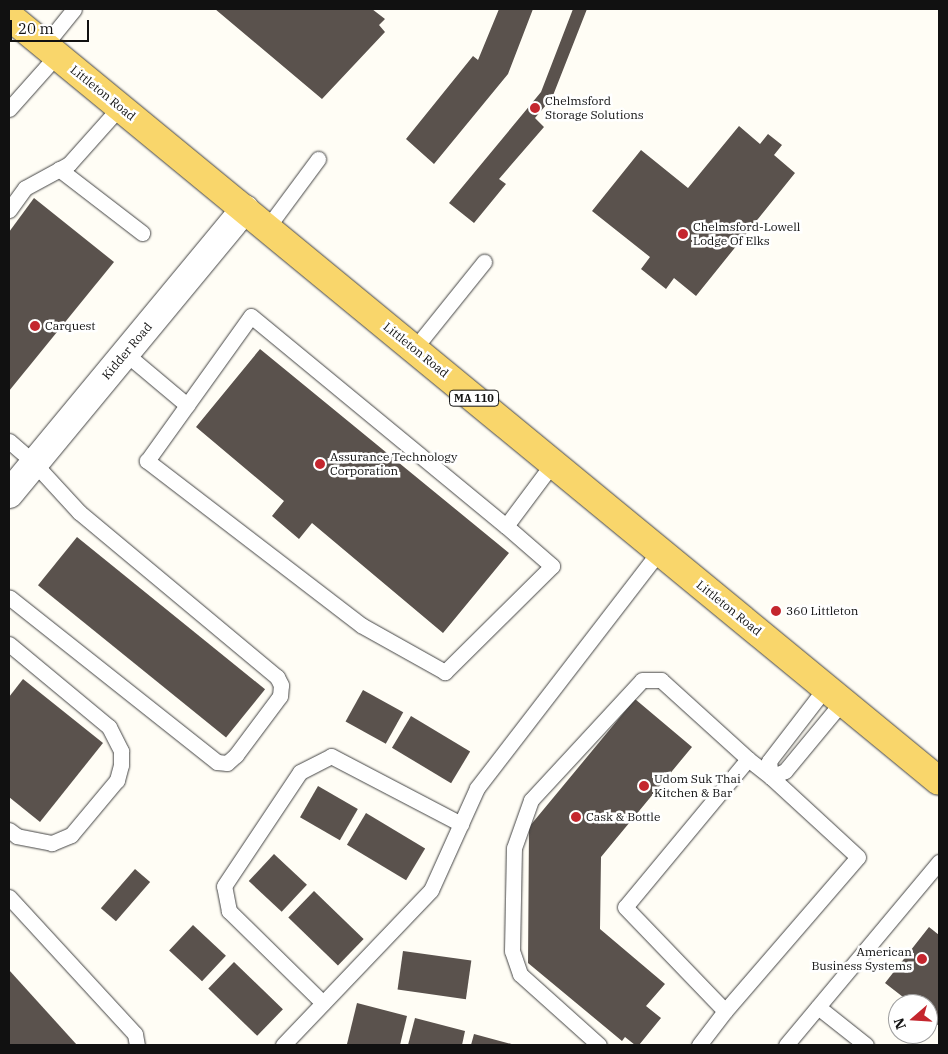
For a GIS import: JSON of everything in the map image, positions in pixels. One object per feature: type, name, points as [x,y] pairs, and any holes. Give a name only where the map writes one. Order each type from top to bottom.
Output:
[{"type":"main road","name":"Littleton Road","points":[[9,16],[939,781]]},
{"type":"street","name":"Kidder Road","points":[[9,494],[245,209]]},
{"type":"lane","points":[[9,109],[51,50],[74,9]]},
{"type":"lane","points":[[9,210],[25,188],[69,164],[120,107]]},
{"type":"lane","points":[[267,228],[318,159]]},
{"type":"lane","points":[[59,169],[142,233]]},
{"type":"lane","points":[[414,349],[484,262]]},
{"type":"lane","points":[[251,316],[506,526],[552,566],[445,672],[361,625],[147,461],[251,316]]},
{"type":"lane","points":[[126,353],[187,405]]},
{"type":"lane","points":[[9,442],[34,463],[79,512],[277,677],[281,685],[280,696],[236,755],[228,763],[218,762],[9,597]]},
{"type":"lane","points":[[506,526],[553,463]]},
{"type":"lane","points":[[283,1045],[430,890],[476,788],[660,550]]},
{"type":"lane","points":[[9,644],[109,727],[120,751],[121,765],[117,780],[71,835],[52,843],[17,836],[9,830]]},
{"type":"lane","points":[[599,1045],[520,974],[512,951],[514,848],[531,800],[642,680],[661,680],[858,857],[725,1011],[699,1045]]},
{"type":"lane","points":[[771,778],[785,771],[834,694]]},
{"type":"lane","points":[[771,778],[770,761],[834,694]]},
{"type":"lane","points":[[323,1003],[229,911],[224,886],[300,772],[330,756],[461,824]]},
{"type":"lane","points":[[725,1011],[625,907],[748,759]]},
{"type":"lane","points":[[786,1045],[939,862]]},
{"type":"lane","points":[[9,898],[135,1034],[137,1045]]},
{"type":"lane","points":[[818,1007],[866,1045]]},
{"type":"building","points":[[215,9],[372,9],[385,19],[379,25],[385,32],[322,99]]},
{"type":"building","points":[[499,9],[533,9],[508,74],[434,164],[406,139],[473,56],[478,60]]},
{"type":"building","name":"Chelmsford Storage Solutions","points":[[573,9],[587,9],[552,98],[535,118],[544,127],[499,179],[506,184],[474,223],[449,203],[541,92]]},
{"type":"building","name":"Chelmsford-Lowell Lodge Of Elks","points":[[739,126],[760,144],[768,134],[782,145],[774,155],[795,173],[696,296],[674,278],[666,289],[641,269],[650,257],[592,211],[641,150],[688,188]]},
{"type":"building","name":"Carquest","points":[[34,198],[114,262],[9,391],[9,232]]},
{"type":"building","name":"Assurance Technology Corporation","points":[[260,349],[509,553],[443,633],[312,523],[299,539],[272,516],[284,501],[196,427]]},
{"type":"building","points":[[77,537],[265,689],[226,737],[38,585]]},
{"type":"building","points":[[23,679],[103,743],[40,822],[9,797],[9,697]]},
{"type":"building","points":[[363,690],[403,712],[386,744],[346,721]]},
{"type":"building","points":[[635,699],[692,747],[601,857],[600,929],[665,984],[646,1006],[661,1018],[639,1045],[635,1045],[625,1037],[622,1041],[528,963],[529,827]]},
{"type":"building","points":[[411,716],[470,752],[451,783],[392,748]]},
{"type":"building","points":[[318,786],[358,809],[340,840],[300,817]]},
{"type":"building","points":[[366,813],[425,849],[406,880],[347,845]]},
{"type":"building","points":[[274,854],[307,885],[282,912],[249,881]]},
{"type":"building","points":[[135,869],[150,882],[116,921],[101,908]]},
{"type":"building","points":[[314,891],[364,939],[338,966],[288,918]]},
{"type":"building","points":[[193,925],[226,956],[202,981],[169,951]]},
{"type":"building","name":"American Business Systems","points":[[929,927],[939,935],[939,1026],[938,994],[899,994],[885,983]]},
{"type":"building","points":[[403,951],[471,961],[466,999],[398,990]]},
{"type":"building","points":[[234,962],[283,1009],[257,1036],[208,989]]},
{"type":"building","points":[[9,970],[77,1045],[9,1045]]},
{"type":"building","points":[[357,1003],[407,1016],[400,1045],[347,1044]]},
{"type":"building","points":[[415,1018],[465,1031],[462,1045],[408,1045]]},
{"type":"building","points":[[474,1034],[515,1045],[471,1045]]},
{"type":"place","name":"Chelmsford Storage Solutions","points":[[535,108]]},
{"type":"place","name":"Chelmsford-Lowell Lodge Of Elks","points":[[683,234]]},
{"type":"place","name":"Carquest","points":[[35,326]]},
{"type":"place","name":"Assurance Technology Corporation","points":[[320,464]]},
{"type":"place","name":"360 Littleton","points":[[776,611]]},
{"type":"place","name":"Udom Suk Thai Kitchen & Bar","points":[[644,786]]},
{"type":"place","name":"Cask & Bottle","points":[[576,817]]},
{"type":"place","name":"American Business Systems","points":[[922,959]]}]
